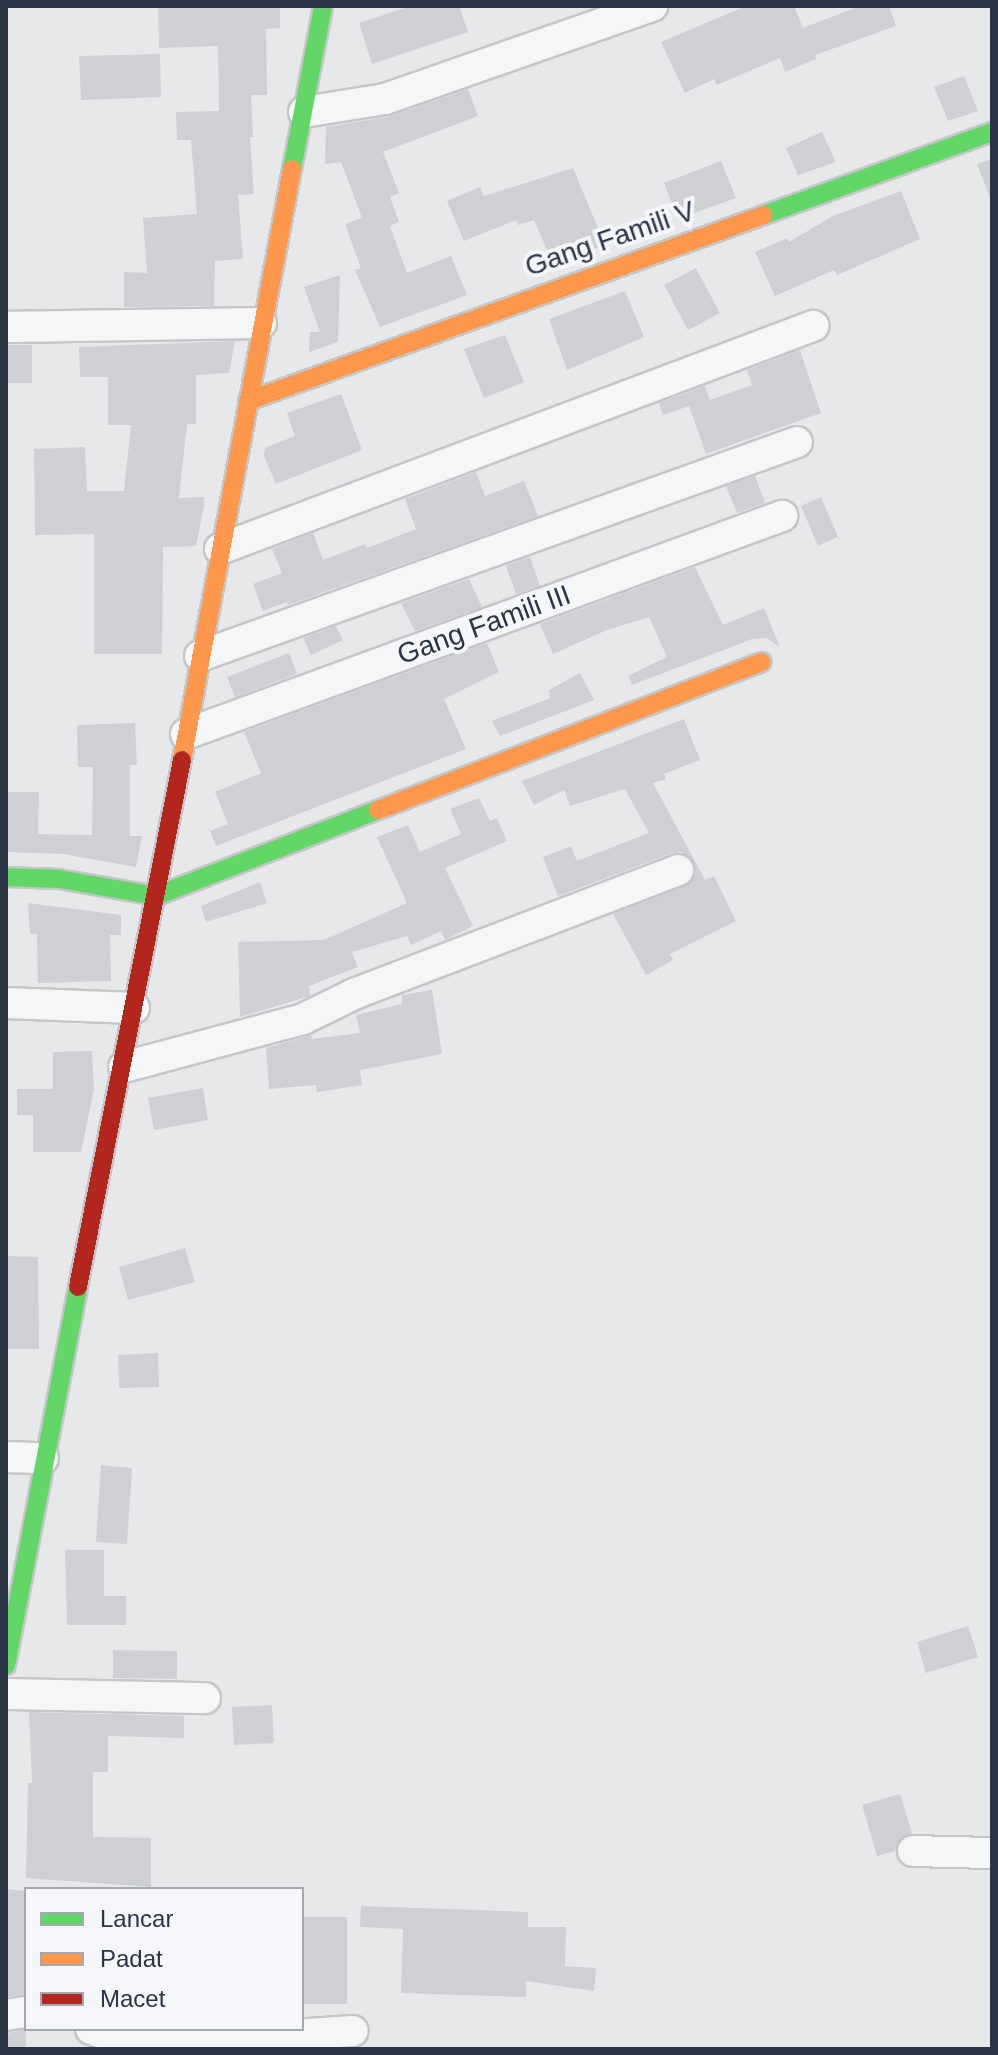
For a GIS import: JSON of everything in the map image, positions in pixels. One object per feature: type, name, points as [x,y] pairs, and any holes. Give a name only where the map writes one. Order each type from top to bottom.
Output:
[{"type":"main road","points":[[6,1665],[43,1458],[124,1067],[261,323],[323,6]]},
{"type":"main road","name":"Gang Famili V","points":[[248,401],[992,132]]},
{"type":"main road","points":[[6,877],[59,879],[156,896],[761,662]]},
{"type":"street","points":[[304,112],[385,99],[652,6]]},
{"type":"street","points":[[6,327],[261,323]]},
{"type":"street","points":[[220,549],[813,326]]},
{"type":"street","points":[[200,656],[797,442]]},
{"type":"street","name":"Gang Famili III","points":[[186,734],[782,516]]},
{"type":"street","points":[[124,1067],[303,1019],[354,994],[678,870]]},
{"type":"street","points":[[6,1003],[134,1008]]},
{"type":"street","points":[[6,1457],[43,1458]]},
{"type":"street","points":[[6,1694],[205,1698]]},
{"type":"street","points":[[913,1851],[992,1853]]},
{"type":"street","points":[[97,2031],[116,2038],[162,2044],[353,2031]]},
{"type":"building","points":[[158,6],[280,6],[280,28],[266,29],[267,95],[251,95],[254,194],[238,195],[243,259],[215,261],[214,306],[124,307],[124,272],[147,273],[143,218],[197,214],[191,140],[177,140],[176,112],[219,111],[218,46],[159,48]]},
{"type":"building","points":[[411,6],[459,6],[468,32],[372,64],[359,23]]},
{"type":"building","points":[[746,6],[794,6],[803,28],[860,6],[889,6],[896,26],[815,55],[816,59],[785,72],[780,58],[717,85],[714,79],[685,93],[661,42]]},
{"type":"building","points":[[160,54],[161,97],[81,100],[79,56]]},
{"type":"building","points":[[964,76],[978,111],[948,121],[934,87]]},
{"type":"building","points":[[468,89],[478,116],[383,152],[399,193],[390,197],[399,222],[390,226],[407,273],[451,256],[467,295],[380,327],[355,270],[361,268],[345,224],[362,218],[341,162],[325,164],[326,127],[391,116]]},
{"type":"building","points":[[822,132],[836,162],[798,175],[786,148]]},
{"type":"building","points":[[992,159],[992,200],[991,200],[977,164]]},
{"type":"building","points":[[721,161],[736,198],[678,219],[664,183]]},
{"type":"building","points":[[573,168],[605,245],[553,264],[534,220],[518,225],[516,220],[464,241],[447,201],[480,187],[484,196]]},
{"type":"building","points":[[901,191],[920,239],[837,275],[834,270],[775,296],[755,252],[787,238],[789,242],[833,216]]},
{"type":"building","points":[[696,268],[720,313],[688,330],[664,285]]},
{"type":"building","points":[[340,275],[338,342],[309,352],[310,332],[320,332],[304,287]]},
{"type":"building","points":[[625,291],[644,337],[567,370],[549,319]]},
{"type":"building","points":[[505,335],[524,382],[484,398],[464,349]]},
{"type":"building","points":[[235,341],[229,373],[196,375],[196,424],[187,424],[179,498],[204,497],[204,506],[196,546],[163,547],[162,654],[94,654],[94,534],[35,535],[34,449],[85,447],[87,491],[124,491],[131,425],[108,425],[108,377],[80,377],[79,347]]},
{"type":"building","points":[[6,345],[32,345],[32,383],[6,383]]},
{"type":"building","points":[[800,350],[821,413],[706,454],[689,406],[663,415],[659,403],[705,386],[710,400],[752,385],[747,370]]},
{"type":"building","points":[[341,394],[362,450],[276,484],[264,456],[265,448],[295,436],[287,413]]},
{"type":"building","points":[[476,472],[485,496],[524,481],[538,516],[288,605],[287,602],[263,611],[253,584],[282,573],[272,549],[313,533],[323,560],[365,544],[367,548],[416,529],[405,499]]},
{"type":"building","points":[[755,476],[765,503],[737,513],[726,486]]},
{"type":"building","points":[[821,497],[838,537],[818,546],[801,506]]},
{"type":"building","points":[[530,557],[540,586],[516,594],[506,566]]},
{"type":"building","points":[[695,567],[723,625],[764,608],[780,647],[766,638],[752,639],[632,685],[628,676],[667,657],[649,617],[607,630],[553,654],[540,624]]},
{"type":"building","points":[[469,579],[482,607],[415,631],[401,603]]},
{"type":"building","points":[[336,626],[343,640],[311,655],[303,638]]},
{"type":"building","points":[[487,643],[499,672],[444,699],[466,749],[216,846],[210,831],[228,824],[215,792],[261,773],[244,732]]},
{"type":"building","points":[[289,653],[297,674],[235,697],[227,677]]},
{"type":"building","points":[[580,673],[594,700],[500,736],[492,721],[550,698],[549,690]]},
{"type":"building","points":[[684,719],[700,760],[664,774],[666,779],[653,783],[705,880],[714,876],[736,921],[670,954],[673,960],[646,975],[613,914],[685,886],[696,874],[694,863],[682,852],[672,853],[558,896],[543,857],[571,846],[577,861],[649,833],[625,789],[570,806],[564,790],[534,805],[522,781]]},
{"type":"building","points":[[135,723],[137,765],[130,765],[130,836],[142,836],[136,867],[63,854],[6,852],[6,792],[39,792],[38,834],[92,835],[93,767],[78,767],[77,725]]},
{"type":"building","points":[[479,798],[490,821],[497,818],[507,841],[445,868],[473,926],[445,940],[441,931],[411,945],[407,936],[352,952],[358,967],[309,986],[310,996],[240,1017],[238,942],[324,940],[407,903],[377,837],[408,825],[420,852],[461,834],[450,809]]},
{"type":"building","points":[[260,882],[267,903],[206,922],[201,906]]},
{"type":"building","points":[[28,903],[121,915],[121,935],[110,935],[111,981],[38,983],[37,934],[30,934]]},
{"type":"building","points":[[432,990],[442,1054],[360,1070],[362,1085],[317,1092],[316,1085],[269,1089],[266,1048],[311,1035],[312,1039],[360,1033],[356,1015],[402,1004],[402,995]]},
{"type":"building","points":[[92,1051],[94,1089],[81,1152],[33,1152],[33,1115],[17,1115],[17,1089],[53,1089],[53,1052]]},
{"type":"building","points":[[203,1088],[208,1120],[154,1130],[148,1098]]},
{"type":"building","points":[[185,1248],[195,1282],[128,1300],[119,1267]]},
{"type":"building","points":[[8,1256],[38,1257],[39,1349],[6,1349]]},
{"type":"building","points":[[158,1353],[159,1387],[119,1388],[118,1355]]},
{"type":"building","points":[[101,1465],[132,1468],[127,1544],[96,1542]]},
{"type":"building","points":[[65,1550],[104,1550],[104,1596],[126,1596],[126,1625],[67,1625]]},
{"type":"building","points":[[968,1626],[978,1657],[926,1673],[917,1642]]},
{"type":"building","points":[[113,1650],[177,1651],[177,1679],[113,1678]]},
{"type":"building","points":[[272,1705],[274,1743],[234,1745],[232,1707]]},
{"type":"building","points":[[29,1712],[184,1716],[184,1738],[108,1736],[108,1772],[93,1772],[93,1837],[151,1838],[151,1887],[26,1878],[28,1783],[32,1783]]},
{"type":"building","points":[[900,1794],[912,1833],[898,1841],[895,1851],[877,1856],[862,1805]]},
{"type":"building","points":[[6,1889],[24,1891],[24,1994],[6,1997]]},
{"type":"building","points":[[361,1906],[528,1912],[528,1927],[566,1927],[565,1966],[596,1968],[594,1991],[526,1981],[526,1997],[401,1993],[403,1929],[360,1927]]},
{"type":"building","points":[[304,1917],[347,1917],[347,2004],[304,2004]]},
{"type":"building","points":[[26,2031],[26,2049],[6,2049],[6,2033]]},
{"type":"traffic: fast","points":[[292,169],[323,6]]},
{"type":"traffic: fast","points":[[764,215],[992,132]]},
{"type":"traffic: fast","points":[[6,877],[59,879],[156,896],[378,810]]},
{"type":"traffic: fast","points":[[6,1665],[78,1287]]},
{"type":"traffic: slow","points":[[182,760],[292,169]]},
{"type":"traffic: slow","points":[[248,401],[764,215]]},
{"type":"traffic: slow","points":[[378,810],[761,662]]},
{"type":"traffic: jam","points":[[78,1287],[182,760]]}]
